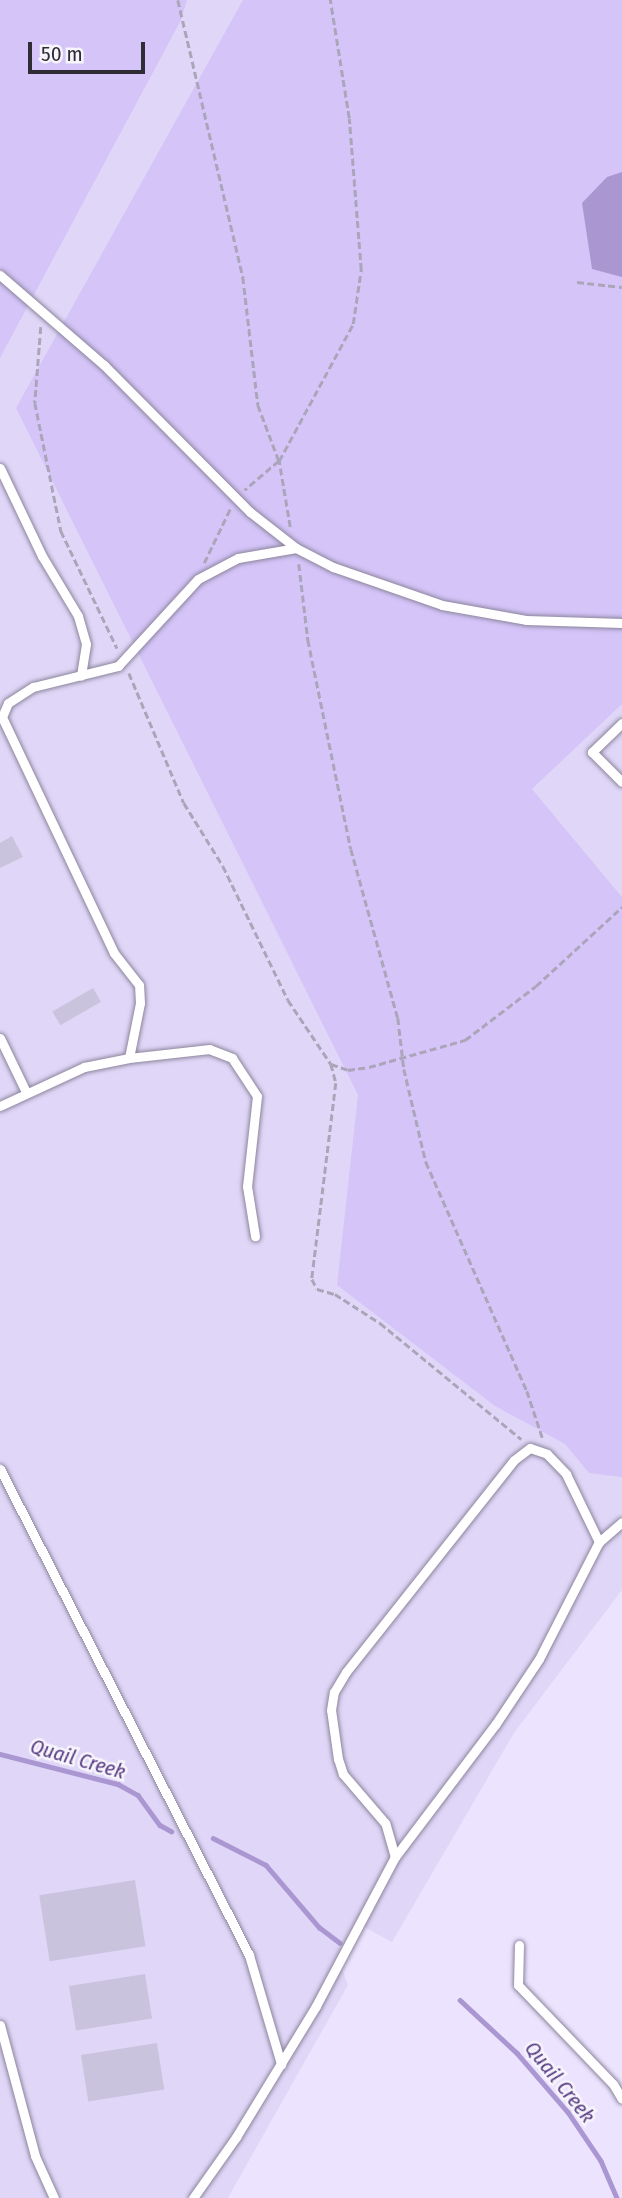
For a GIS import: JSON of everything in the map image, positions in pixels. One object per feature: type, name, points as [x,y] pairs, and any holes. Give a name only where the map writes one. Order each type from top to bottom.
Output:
[{"type":"lane","points":[[0,275],[104,365],[237,499],[296,548],[333,566],[442,605],[526,620],[622,623]]},
{"type":"lane","points":[[0,468],[42,556],[79,616],[86,644],[80,676]]},
{"type":"lane","points":[[129,1058],[140,1003],[139,985],[114,953],[2,717],[8,703],[33,687],[80,676],[124,660],[198,579],[238,558],[296,548]]},
{"type":"lane","points":[[622,723],[592,752],[622,782]]},
{"type":"lane","points":[[0,1038],[26,1092]]},
{"type":"lane","points":[[0,1106],[84,1068],[129,1058],[209,1049],[232,1058],[249,1079],[257,1096],[258,1116],[247,1186],[255,1236]]},
{"type":"lane","points":[[395,1857],[385,1823],[343,1774],[331,1710],[334,1692],[514,1460],[530,1448],[547,1454],[566,1474],[599,1542]]},
{"type":"lane","points":[[0,1469],[249,1955],[281,2064]]},
{"type":"lane","points":[[192,2198],[281,2064],[395,1857],[475,1754],[539,1659],[599,1542],[622,1522]]},
{"type":"lane","points":[[519,1945],[518,1985],[613,2084],[622,2098]]},
{"type":"lane","points":[[0,2025],[35,2156],[54,2198]]},
{"type":"path","points":[[178,0],[243,277],[258,405],[279,461],[296,548],[309,640],[351,849],[398,1018],[402,1058],[426,1162],[527,1391],[547,1454]]},
{"type":"path","points":[[198,579],[219,527],[237,499],[279,461],[349,335],[361,270],[349,118],[330,0]]},
{"type":"path","points":[[577,282],[622,287]]},
{"type":"path","points":[[40,310],[35,403],[61,531],[124,660],[184,803],[223,866],[288,1000],[331,1064],[336,1083],[312,1279],[317,1289],[335,1294],[380,1323],[530,1448]]},
{"type":"path","points":[[331,1064],[348,1070],[464,1040],[536,986],[622,906]]},
{"type":"shaded area","points":[[0,0],[622,0],[622,1590],[514,1733],[392,1942],[364,1927],[341,1966],[348,1985],[228,2198],[0,2198]]},
{"type":"shaded area","points":[[0,0],[187,0],[181,20],[0,358]]},
{"type":"shaded area","points":[[243,0],[622,0],[622,704],[532,789],[622,897],[622,1477],[589,1473],[565,1444],[495,1406],[337,1285],[358,1095],[16,408]]},
{"type":"shaded area","points":[[622,172],[622,277],[592,269],[582,203],[607,177]]},
{"type":"building","points":[[12,836],[23,857],[0,868],[0,843]]},
{"type":"building","points":[[93,988],[101,1002],[60,1025],[52,1012]]},
{"type":"building","points":[[135,1880],[145,1946],[50,1961],[39,1895]]},
{"type":"building","points":[[145,1974],[152,2018],[76,2030],[69,1986]]},
{"type":"building","points":[[157,2043],[164,2089],[88,2101],[81,2055]]},
{"type":"waterway","name":"Quail Creek","points":[[0,1754],[118,1784],[138,1795],[160,1825],[171,1831]]},
{"type":"waterway","name":"Quail Creek","points":[[213,1838],[266,1865],[319,1927],[340,1943]]},
{"type":"waterway","name":"Quail Creek","points":[[460,2000],[517,2053],[568,2112],[601,2161],[617,2198]]}]
